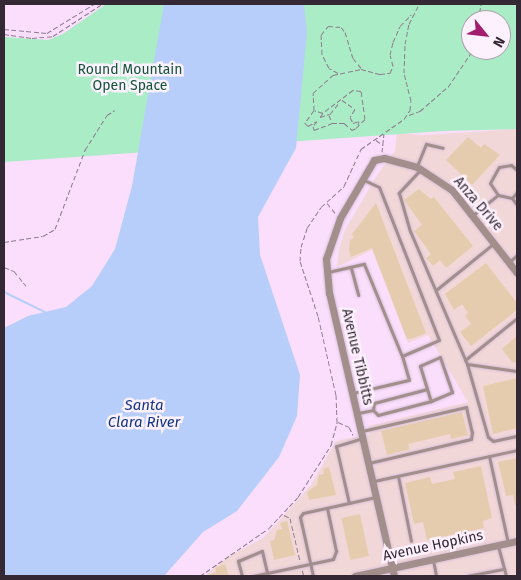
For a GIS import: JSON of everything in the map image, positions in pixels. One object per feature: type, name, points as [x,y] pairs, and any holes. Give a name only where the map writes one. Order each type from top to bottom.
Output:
[{"type":"street","name":"Anza Drive","points":[[380,158],[419,168],[452,190],[517,273]]},
{"type":"street","name":"Avenue Tibbitts","points":[[380,158],[370,163],[364,180],[340,218],[330,241],[327,272],[375,497],[394,576]]},
{"type":"street","name":"Avenue Hopkins","points":[[355,576],[517,541]]},
{"type":"lane","points":[[443,148],[426,144],[419,168],[399,193],[410,231],[466,362],[490,440],[517,436]]},
{"type":"lane","points":[[517,170],[511,165],[499,167],[490,183],[498,195],[512,198],[517,205]]},
{"type":"lane","points":[[364,180],[379,187],[439,340],[402,356]]},
{"type":"lane","points":[[512,198],[517,192]]},
{"type":"lane","points":[[473,215],[498,195]]},
{"type":"lane","points":[[436,290],[495,243]]},
{"type":"lane","points":[[509,262],[517,255]]},
{"type":"lane","points":[[327,272],[364,264],[402,356],[409,380],[353,393]]},
{"type":"lane","points":[[351,268],[358,294]]},
{"type":"lane","points":[[466,362],[517,318]]},
{"type":"lane","points":[[373,410],[378,415],[431,401],[452,392],[440,357],[420,366],[431,401]]},
{"type":"lane","points":[[466,362],[517,371]]},
{"type":"lane","points":[[373,410],[374,403],[428,389]]},
{"type":"lane","points":[[349,503],[336,446],[354,441],[363,434],[466,407],[472,432],[470,439],[368,463]]},
{"type":"lane","points":[[358,413],[373,410]]},
{"type":"lane","points":[[372,481],[517,450]]},
{"type":"lane","points":[[489,456],[508,543]]},
{"type":"lane","points":[[398,476],[411,541]]},
{"type":"lane","points":[[313,576],[300,517],[327,508],[375,497]]},
{"type":"lane","points":[[253,576],[310,564],[335,556],[327,508]]},
{"type":"lane","points":[[498,545],[506,576]]},
{"type":"lane","points":[[242,576],[238,561],[262,551],[267,573]]},
{"type":"lane","points":[[432,559],[436,576]]},
{"type":"lane","points":[[467,576],[504,569]]},
{"type":"path","points":[[4,29],[47,33],[94,4]]},
{"type":"path","points":[[4,34],[32,38],[53,36],[102,4]]},
{"type":"path","points":[[408,115],[411,101],[404,73],[404,44],[413,14],[419,4]]},
{"type":"path","points":[[341,100],[328,115],[320,117],[353,90],[361,91],[364,119],[358,126],[352,130],[344,123],[332,123],[314,130],[313,126],[316,121],[307,126],[305,120],[314,110],[313,93],[329,77],[339,73],[363,70],[380,74],[390,73],[393,66],[390,55],[393,42],[400,26],[413,14]]},
{"type":"path","points":[[339,73],[329,68],[322,54],[321,34],[328,26],[341,27],[345,32],[354,58],[363,70]]},
{"type":"path","points":[[384,132],[384,145],[376,139],[384,132],[408,115],[420,111],[448,87],[466,60]]},
{"type":"path","points":[[341,100],[355,109],[350,117],[353,123],[358,121],[358,126]]},
{"type":"path","points":[[4,242],[43,236],[55,229],[85,150],[107,115],[115,110]]},
{"type":"path","points":[[314,110],[323,113]]},
{"type":"path","points":[[328,115],[332,123]]},
{"type":"path","points":[[326,202],[340,218]]},
{"type":"path","points":[[4,267],[14,271],[26,286]]},
{"type":"path","points":[[337,422],[349,427],[354,441]]},
{"type":"path","points":[[200,576],[231,552],[257,538],[283,514],[309,483],[331,446]]},
{"type":"path","points":[[283,514],[290,518],[304,576]]},
{"type":"shaded area","points":[[517,129],[517,576],[205,576],[226,558],[263,538],[311,485],[336,441],[370,434],[369,426],[468,402],[428,335],[408,343],[372,250],[337,267],[339,249],[345,230],[377,175],[395,151],[397,133],[422,135]]},
{"type":"green space","name":"Round Mountain Open Space","points":[[106,4],[517,4],[517,129],[443,131],[4,162],[4,37],[48,40],[63,34]]},
{"type":"water","name":"Santa Clara River","points":[[164,4],[304,4],[307,32],[296,148],[258,217],[260,255],[300,375],[297,416],[279,457],[237,511],[203,532],[164,576],[4,576],[4,328],[28,316],[66,307],[92,286],[115,249],[132,186]]},
{"type":"building","points":[[468,137],[481,148],[484,144],[500,155],[472,185],[446,160]]},
{"type":"building","points":[[419,189],[431,199],[434,197],[473,246],[446,268],[440,260],[433,266],[426,258],[431,254],[414,231],[422,225],[404,200]]},
{"type":"building","points":[[376,203],[426,333],[414,338],[407,339],[372,248],[351,257],[349,250],[350,240],[354,238],[352,234]]},
{"type":"building","points":[[486,263],[517,303],[517,310],[471,346],[460,332],[471,324],[465,316],[468,313],[462,304],[454,310],[445,294]]},
{"type":"building","points":[[517,336],[517,363],[512,362],[502,349]]},
{"type":"building","points":[[517,378],[517,428],[493,434],[483,386]]},
{"type":"building","points":[[462,412],[468,435],[451,439],[450,434],[408,444],[410,449],[387,455],[381,431]]},
{"type":"building","points":[[517,458],[517,505],[515,505],[513,495],[506,496],[498,462]]},
{"type":"building","points":[[481,466],[492,518],[483,521],[484,528],[427,540],[423,522],[414,524],[405,483],[430,477],[432,484],[455,479],[453,472]]},
{"type":"building","points":[[329,467],[336,495],[309,500],[307,492],[317,485],[319,475],[324,474],[323,469]]},
{"type":"building","points":[[360,514],[369,556],[350,560],[341,518]]},
{"type":"building","points":[[287,521],[295,555],[274,560],[270,541],[274,540],[277,530],[282,529],[280,523]]},
{"type":"building","points":[[225,564],[229,576],[205,576],[216,572],[215,568]]},
{"type":"waterway","points":[[4,292],[47,313]]}]
